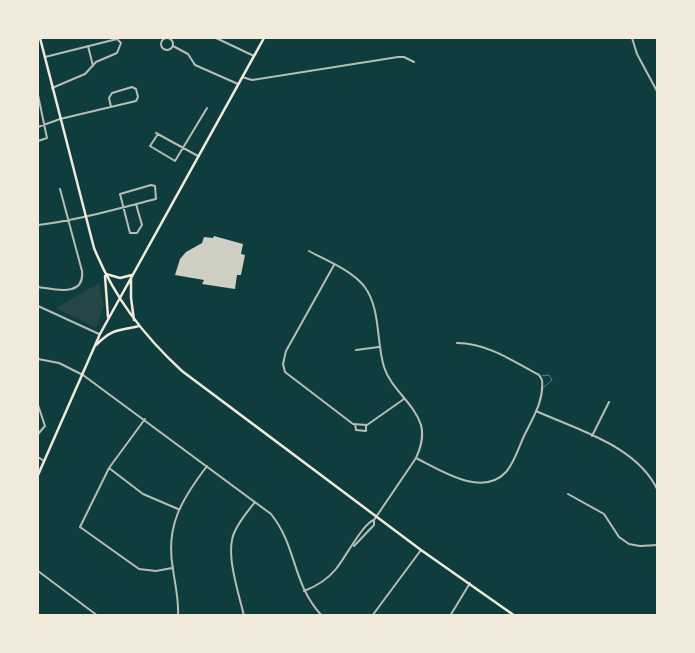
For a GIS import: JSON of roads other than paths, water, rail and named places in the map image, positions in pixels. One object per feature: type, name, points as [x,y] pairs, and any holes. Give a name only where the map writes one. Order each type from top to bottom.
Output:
[{"type":"main road","points":[[40,38],[85,216],[105,274],[134,321],[182,371],[421,550],[515,616]]},
{"type":"main road","points":[[38,475],[108,318],[264,38]]},
{"type":"main road","points":[[105,274],[120,278],[132,275]]},
{"type":"main road","points":[[105,274],[108,318]]},
{"type":"main road","points":[[132,275],[131,298],[134,321]]},
{"type":"main road","points":[[95,346],[108,333],[119,328],[139,326]]},
{"type":"street","points":[[216,38],[254,56]]},
{"type":"street","points":[[632,38],[641,63],[658,93]]},
{"type":"street","points":[[45,56],[118,39],[121,43],[117,53],[101,58],[85,74],[71,79],[63,85],[52,88]]},
{"type":"street","points":[[173,46],[165,49],[162,42],[170,39],[173,46],[188,54],[195,65],[238,84]]},
{"type":"street","points":[[88,46],[94,66]]},
{"type":"street","points":[[242,77],[252,80],[398,57],[404,57],[414,62]]},
{"type":"street","points":[[38,127],[60,119],[111,107],[137,100],[135,88],[112,93],[109,98],[111,107]]},
{"type":"street","points":[[38,95],[47,138],[38,141]]},
{"type":"street","points":[[198,157],[184,148],[157,134],[150,146],[175,161],[184,148],[207,108]]},
{"type":"street","points":[[38,225],[69,221],[85,216],[123,207],[136,204],[156,199],[154,186],[152,185],[120,194],[123,207],[130,232],[137,233],[142,225],[136,204]]},
{"type":"street","points":[[38,287],[70,290],[81,282],[82,271],[60,189]]},
{"type":"street","points":[[309,251],[349,273],[367,290],[374,307],[379,347],[388,377],[416,416],[422,432],[420,448],[416,458],[377,517],[370,521],[362,530],[354,546]]},
{"type":"street","points":[[334,265],[286,351],[283,364],[285,372],[355,424],[366,425],[404,398]]},
{"type":"street","points":[[38,306],[100,334]]},
{"type":"street","points":[[416,458],[448,474],[470,482],[488,482],[506,472],[536,411],[543,388],[540,377],[489,349],[473,343],[457,343]]},
{"type":"street","points":[[356,350],[379,347]]},
{"type":"street","points":[[38,360],[60,363],[82,375],[145,419],[271,514],[282,527],[304,592],[322,616]]},
{"type":"street","points":[[592,436],[609,402]]},
{"type":"street","points":[[38,405],[45,426],[38,434]]},
{"type":"street","points":[[536,411],[624,452],[647,473],[658,492]]},
{"type":"street","points":[[145,419],[109,468],[80,527],[139,569],[156,571],[172,568]]},
{"type":"street","points":[[355,424],[356,430],[362,432],[366,431],[366,425]]},
{"type":"street","points":[[38,457],[44,461]]},
{"type":"street","points":[[178,616],[178,594],[172,568],[172,530],[178,509],[207,466]]},
{"type":"street","points":[[109,468],[143,494],[178,509]]},
{"type":"street","points":[[568,494],[604,514],[619,538],[629,544],[640,546],[658,545]]},
{"type":"street","points":[[244,616],[232,558],[231,543],[234,532],[255,502]]},
{"type":"street","points":[[304,592],[322,582],[335,570],[354,546],[368,533],[374,525],[374,520]]},
{"type":"street","points":[[372,616],[421,550]]},
{"type":"street","points":[[38,571],[98,616]]},
{"type":"street","points":[[450,615],[470,583]]},
{"type":"lane","points":[[540,377],[549,375],[552,377],[551,383],[543,388]]},
{"type":"lane","points":[[444,616],[450,615]]}]
